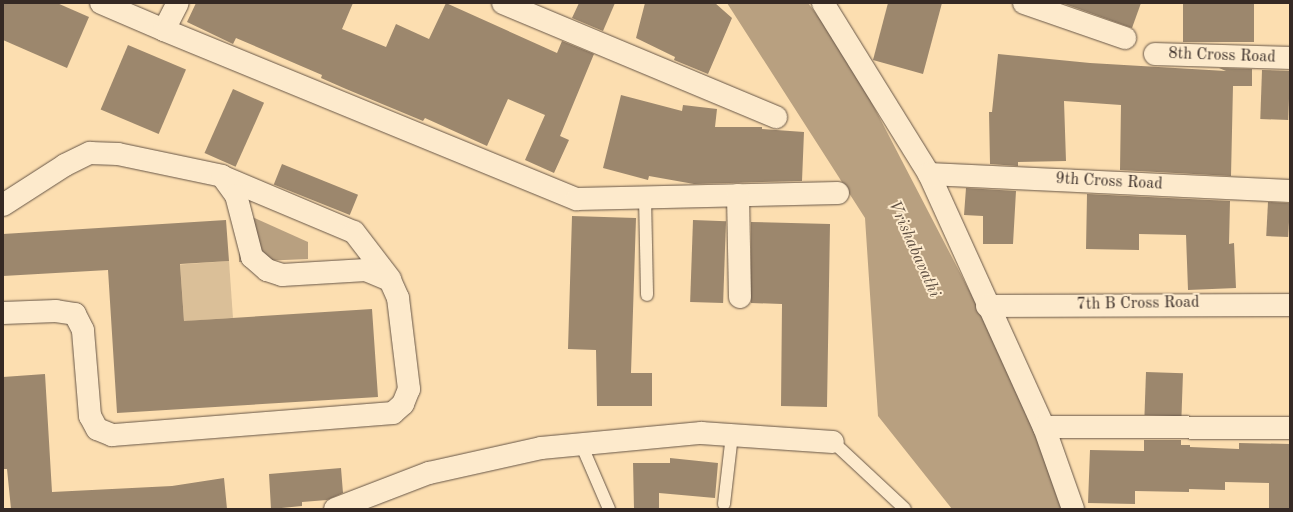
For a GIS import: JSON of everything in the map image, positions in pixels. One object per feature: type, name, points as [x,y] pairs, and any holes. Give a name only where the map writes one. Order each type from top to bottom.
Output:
[{"type":"street","points":[[101,3],[577,199],[838,193]]},
{"type":"street","points":[[164,30],[178,3]]},
{"type":"street","points":[[503,3],[776,118]]},
{"type":"street","points":[[822,3],[929,174],[987,306],[1044,427],[1073,509]]},
{"type":"street","points":[[1024,3],[1125,38]]},
{"type":"street","name":"8th Cross Road","points":[[1155,54],[1290,58]]},
{"type":"street","points":[[3,205],[65,165],[90,153],[118,154],[222,176],[354,232],[390,280],[398,298],[408,389],[403,404],[392,413],[112,435],[97,430],[90,416],[83,330],[75,314],[56,311],[3,313]]},
{"type":"street","name":"9th Cross Road","points":[[929,174],[1290,191]]},
{"type":"street","points":[[222,176],[236,195],[252,257],[267,270],[282,275],[366,270],[390,280]]},
{"type":"street","points":[[738,195],[740,297]]},
{"type":"street","name":"7th B Cross Road","points":[[987,306],[1290,305]]},
{"type":"street","points":[[1044,427],[1290,428]]},
{"type":"street","points":[[335,509],[429,473],[541,448],[701,433],[832,442]]},
{"type":"lane","points":[[645,197],[647,295]]},
{"type":"lane","points":[[724,504],[732,435]]},
{"type":"lane","points":[[832,442],[905,509]]},
{"type":"lane","points":[[581,444],[609,509]]},
{"type":"shaded area","points":[[229,261],[233,318],[184,321],[180,264]]},
{"type":"water","name":"Vrishabavathi","points":[[727,3],[808,3],[847,55],[1010,369],[1064,509],[952,509],[878,416],[865,218]]},
{"type":"water","points":[[239,211],[308,242],[308,259],[239,262]]},
{"type":"building","points":[[3,3],[57,3],[89,17],[67,68],[3,40]]},
{"type":"building","points":[[196,3],[353,3],[342,29],[386,47],[396,24],[429,39],[446,3],[557,53],[562,41],[594,54],[560,136],[569,140],[554,173],[525,160],[545,115],[508,99],[487,146],[425,118],[423,121],[346,89],[321,78],[322,75],[236,38],[233,44],[187,22]]},
{"type":"building","points":[[579,3],[615,3],[603,31],[572,18]]},
{"type":"building","points":[[645,3],[715,3],[732,18],[708,74],[674,60],[675,57],[636,38]]},
{"type":"building","points":[[888,3],[942,3],[923,74],[873,60]]},
{"type":"building","points":[[1062,3],[1141,3],[1132,28]]},
{"type":"building","points":[[1183,3],[1254,3],[1254,42],[1183,42]]},
{"type":"building","points":[[128,45],[186,70],[159,134],[101,109]]},
{"type":"building","points":[[998,54],[1090,63],[1226,71],[1219,68],[1252,69],[1252,86],[1233,86],[1231,176],[1120,170],[1121,105],[1064,101],[1066,161],[1018,162],[1018,166],[990,164],[989,112],[992,112]]},
{"type":"building","points":[[1262,70],[1290,71],[1288,120],[1260,119]]},
{"type":"building","points":[[233,89],[264,103],[236,167],[205,153]]},
{"type":"building","points":[[621,95],[682,111],[683,105],[717,109],[715,127],[762,127],[762,129],[804,132],[802,181],[694,184],[649,176],[648,180],[603,168]]},
{"type":"building","points":[[282,164],[358,195],[350,215],[274,184]]},
{"type":"building","points":[[966,188],[1016,191],[1013,244],[983,244],[983,216],[964,215]]},
{"type":"building","points":[[1087,194],[1230,201],[1229,244],[1234,243],[1236,288],[1188,290],[1186,235],[1139,234],[1139,250],[1086,249]]},
{"type":"building","points":[[1268,202],[1290,203],[1288,237],[1266,236]]},
{"type":"building","points":[[572,216],[636,218],[631,373],[652,373],[652,406],[597,406],[596,350],[568,349]]},
{"type":"building","points":[[226,220],[229,261],[180,264],[184,321],[372,309],[378,397],[117,413],[108,270],[3,276],[3,234]]},
{"type":"building","points":[[693,220],[726,221],[723,303],[690,302]]},
{"type":"building","points":[[751,222],[830,224],[827,407],[781,406],[782,304],[751,303]]},
{"type":"building","points":[[1146,372],[1183,373],[1181,416],[1144,415]]},
{"type":"building","points":[[45,374],[52,492],[172,486],[224,478],[227,509],[11,509],[7,469],[3,469],[3,377]]},
{"type":"building","points":[[1144,440],[1181,440],[1181,445],[1190,445],[1190,447],[1239,449],[1239,443],[1290,444],[1290,509],[1269,509],[1269,483],[1225,482],[1225,490],[1189,489],[1189,492],[1135,491],[1135,504],[1088,503],[1090,450],[1144,451]]},
{"type":"building","points":[[670,458],[718,463],[715,498],[659,493],[659,509],[634,509],[633,463],[670,463]]},
{"type":"building","points":[[341,468],[343,493],[327,500],[302,502],[302,506],[271,509],[269,474]]}]
